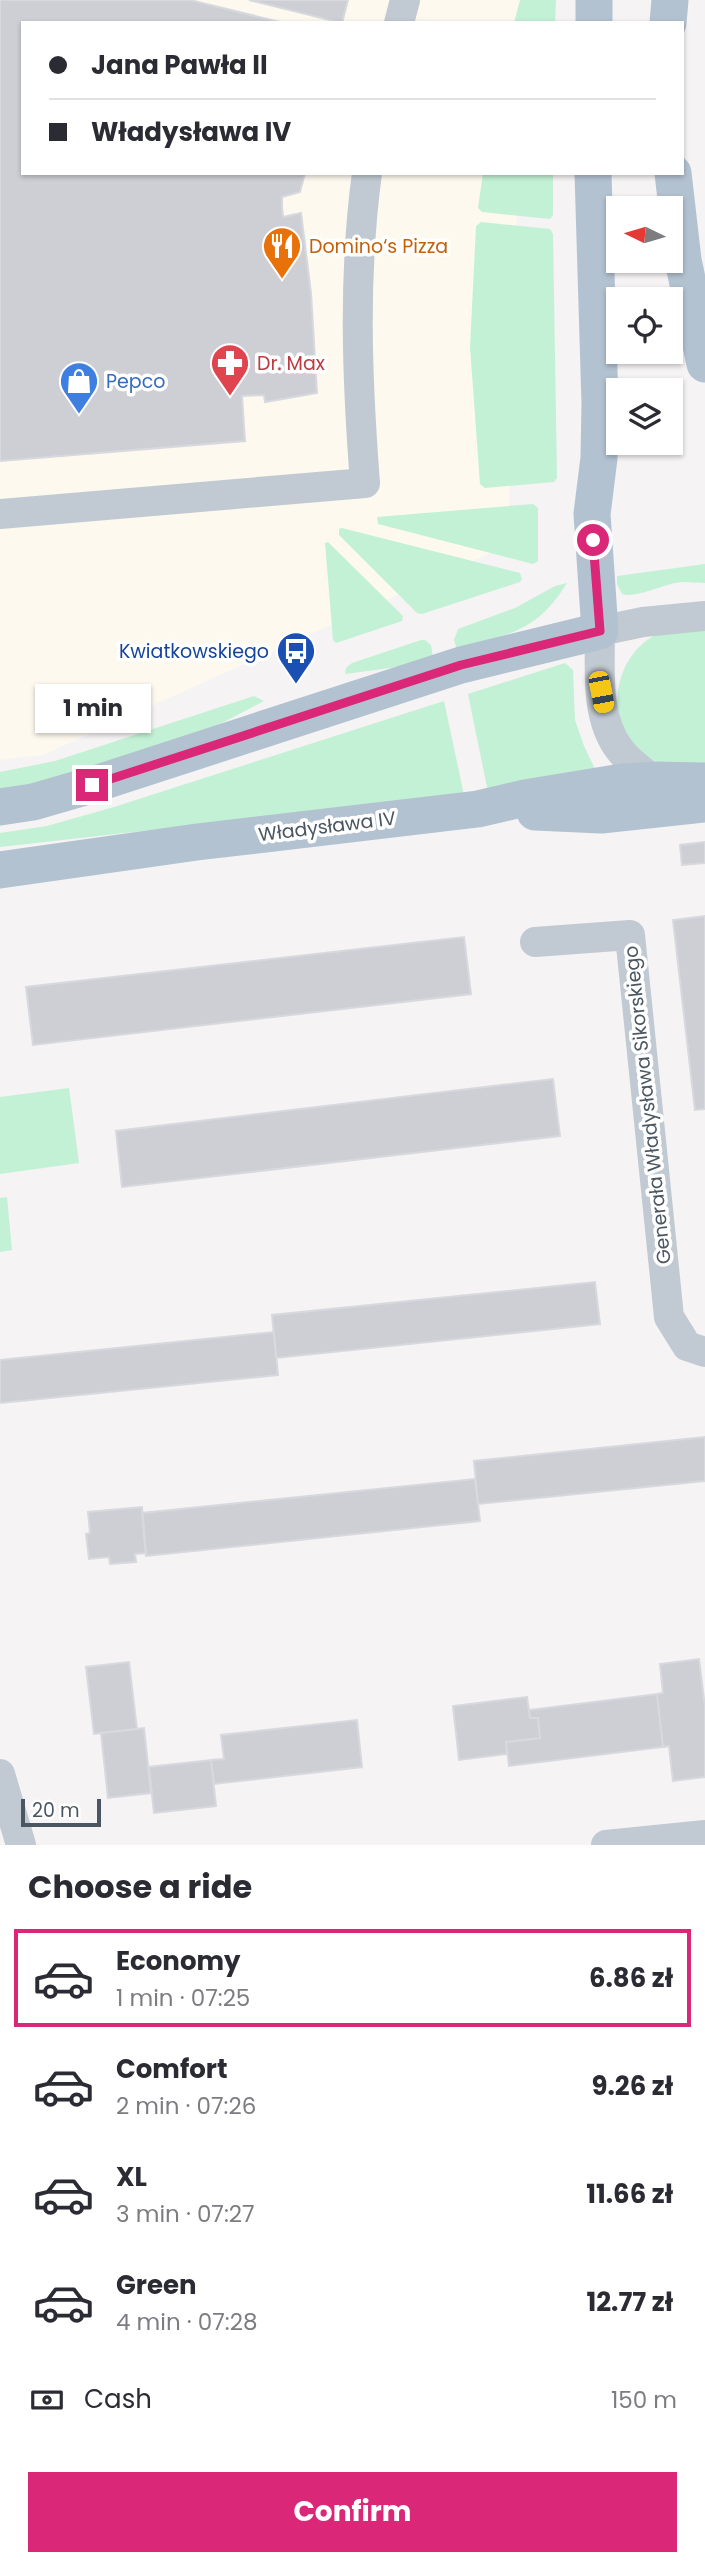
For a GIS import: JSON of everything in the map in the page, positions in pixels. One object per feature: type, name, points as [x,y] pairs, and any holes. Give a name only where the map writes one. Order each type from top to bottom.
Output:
[{"type":"main road","points":[[594,0],[594,21]]},
{"type":"main road","points":[[668,21],[670,0]]},
{"type":"main road","points":[[0,807],[33,802],[92,785],[461,665],[600,631],[592,514],[599,458],[600,403],[593,175]]},
{"type":"main road","points":[[673,175],[683,260],[705,364]]},
{"type":"main road","name":"Władysława IV","points":[[0,870],[184,843],[478,809],[622,782],[705,780]]},
{"type":"main road","points":[[478,809],[601,815],[705,804]]},
{"type":"street","points":[[400,21],[405,0]]},
{"type":"street","points":[[0,514],[365,483],[357,323],[358,271],[367,175]]},
{"type":"street","points":[[654,780],[620,750],[608,729],[601,692],[600,631],[643,622],[705,617]]},
{"type":"street","name":"Generała Władysława Sikorskiego","points":[[535,943],[630,935],[669,1317],[687,1346],[705,1352]]},
{"type":"street","points":[[0,1774],[21,1845]]},
{"type":"street","points":[[606,1845],[705,1835]]},
{"type":"shaded area","points":[[0,0],[529,0],[528,21],[21,21],[21,175],[518,175],[508,545],[43,755],[0,760]]},
{"type":"green space","points":[[520,0],[556,0],[555,21],[515,21]]},
{"type":"green space","points":[[483,175],[553,175],[553,215],[550,219],[482,212],[478,208]]},
{"type":"green space","points":[[481,222],[550,229],[553,234],[557,478],[554,482],[485,488],[480,484],[470,347],[476,226]]},
{"type":"green space","points":[[533,504],[538,508],[538,561],[533,564],[378,524],[377,517]]},
{"type":"green space","points":[[339,529],[520,573],[522,579],[520,582],[422,614],[417,613],[339,535]]},
{"type":"green space","points":[[328,542],[403,616],[402,621],[336,643],[333,640],[325,543]]},
{"type":"green space","points":[[705,564],[705,583],[675,583],[628,595],[622,594],[617,584],[617,576]]},
{"type":"green space","points":[[567,583],[556,600],[533,622],[507,635],[457,650],[454,640],[458,629],[515,608],[555,586]]},
{"type":"green space","points":[[705,630],[705,767],[662,764],[638,751],[626,735],[619,716],[621,676],[630,658],[644,643],[662,632]]},
{"type":"green space","points":[[421,640],[431,645],[433,658],[413,665],[345,674],[346,668],[352,663]]},
{"type":"green space","points":[[565,663],[573,670],[575,720],[595,769],[488,792],[468,694]]},
{"type":"green space","points":[[254,696],[264,701],[195,737],[85,772],[0,792],[0,772],[55,761]]},
{"type":"green space","points":[[444,701],[464,795],[0,847],[0,833],[47,826],[114,807]]},
{"type":"green space","points":[[69,1088],[79,1163],[0,1174],[0,1097]]},
{"type":"green space","points":[[7,1197],[12,1250],[0,1252],[0,1198]]},
{"type":"building","points":[[0,0],[190,0],[276,21],[21,21],[21,175],[304,175],[300,192],[282,197],[282,207],[283,217],[301,213],[311,293],[317,393],[265,402],[264,395],[242,396],[245,441],[0,461]]},
{"type":"building","points":[[249,0],[348,0],[343,21]]},
{"type":"building","points":[[705,842],[705,863],[682,865],[680,845]]},
{"type":"building","points":[[705,916],[705,1109],[695,1110],[673,920]]},
{"type":"building","points":[[464,937],[471,994],[33,1045],[26,987]]},
{"type":"building","points":[[553,1079],[560,1136],[122,1187],[116,1131]]},
{"type":"building","points":[[595,1282],[600,1324],[276,1358],[272,1315]]},
{"type":"building","points":[[274,1332],[278,1375],[0,1403],[0,1360]]},
{"type":"building","points":[[705,1437],[705,1481],[478,1504],[474,1461]]},
{"type":"building","points":[[475,1479],[480,1521],[146,1556],[142,1513]]},
{"type":"building","points":[[142,1507],[146,1553],[135,1554],[136,1562],[110,1564],[109,1557],[89,1559],[86,1534],[90,1533],[88,1512]]},
{"type":"building","points":[[699,1659],[705,1707],[705,1777],[673,1781],[669,1746],[663,1747],[657,1694],[663,1693],[660,1664]]},
{"type":"building","points":[[129,1662],[137,1729],[94,1734],[86,1667]]},
{"type":"building","points":[[657,1694],[663,1747],[509,1766],[506,1742],[540,1738],[538,1718],[530,1718],[529,1710]]},
{"type":"building","points":[[527,1697],[530,1718],[538,1718],[540,1738],[506,1742],[507,1754],[459,1760],[453,1706]]},
{"type":"building","points":[[357,1720],[362,1767],[214,1784],[211,1760],[224,1759],[221,1735]]},
{"type":"building","points":[[144,1728],[151,1793],[108,1798],[101,1733]]},
{"type":"building","points":[[211,1760],[216,1806],[154,1813],[149,1767]]},
{"type":"place","name":"Domino‘s Pizza","points":[[282,280]]},
{"type":"place","name":"Dr. Max","points":[[230,397]]},
{"type":"place","name":"Pepco","points":[[79,415]]},
{"type":"place","name":"Kwiatkowskiego","points":[[296,685]]},
{"type":"route","points":[[92,785],[461,665],[600,631],[593,540]]}]
